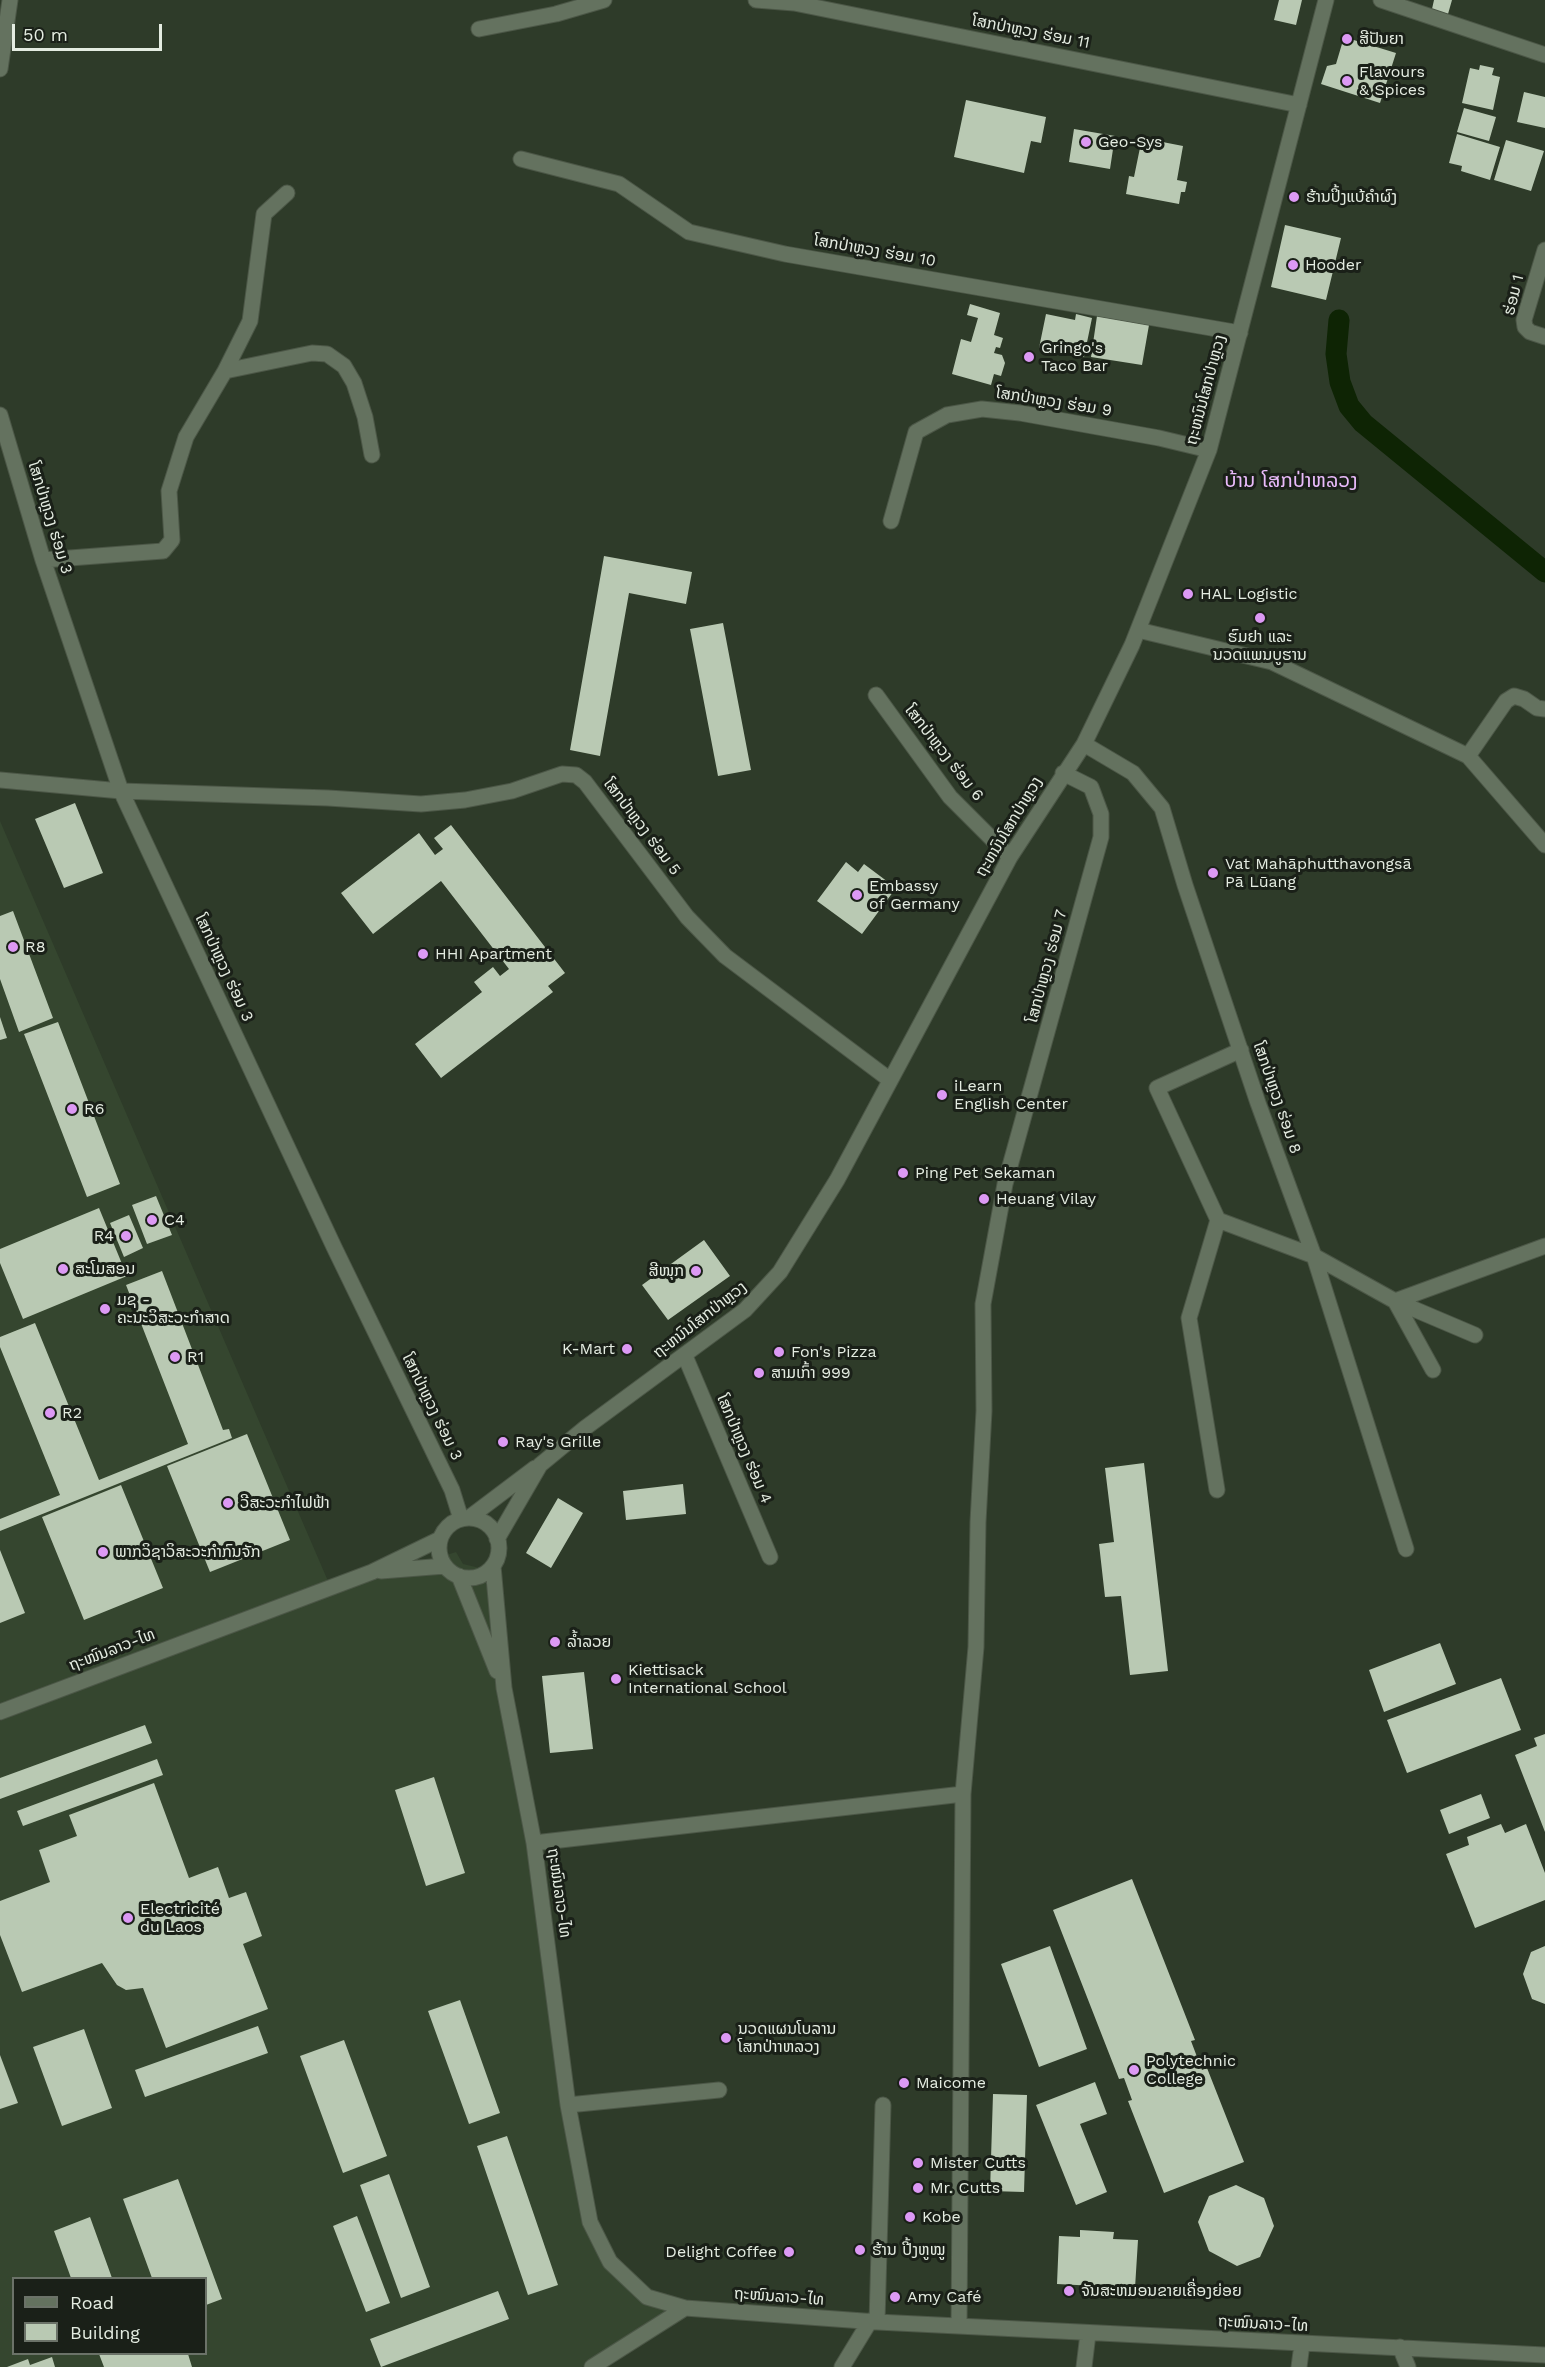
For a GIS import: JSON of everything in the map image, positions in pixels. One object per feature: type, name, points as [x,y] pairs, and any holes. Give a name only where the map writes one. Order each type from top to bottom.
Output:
[{"type":"street","points":[[0,69],[10,0]]},
{"type":"street","points":[[479,29],[555,14],[604,0]]},
{"type":"street","name":"ໂສກປ່າຫຼວງ ຮ່ອມ 11","points":[[756,0],[795,2],[1299,105]]},
{"type":"street","name":"ຖະຫນົນໂສກປ່າຫຼວງ","points":[[498,1539],[540,1465],[585,1428],[745,1310],[780,1272],[815,1217],[1010,857],[1083,744],[1137,630],[1209,450],[1326,0]]},
{"type":"street","points":[[1381,0],[1545,55]]},
{"type":"street","name":"ໂສກປ່າຫຼວງ ຮ່ອມ 10","points":[[521,159],[619,184],[689,232],[797,256],[1240,333]]},
{"type":"street","points":[[43,560],[163,551],[171,540],[169,491],[186,437],[225,371],[250,321],[264,214],[287,193]]},
{"type":"street","name":"ຮ່ອມ 1","points":[[1545,250],[1524,320],[1525,327],[1530,332],[1545,337]]},
{"type":"street","points":[[225,371],[312,353],[327,354],[344,366],[354,383],[365,417],[372,455]]},
{"type":"street","name":"ໂສກປ່າຫຼວງ ຮ່ອມ 9","points":[[891,521],[916,432],[947,415],[982,409],[1020,413],[1159,438],[1209,450]]},
{"type":"street","name":"ໂສກປ່າຫຼວງ ຮ່ອມ 3","points":[[0,415],[43,560],[121,791],[334,1247],[465,1518]]},
{"type":"street","points":[[1137,630],[1272,662],[1468,756],[1545,845]]},
{"type":"street","name":"ໂສກປ່າຫຼວງ ຮ່ອມ 6","points":[[876,695],[950,796],[1010,857]]},
{"type":"street","points":[[1468,756],[1506,701],[1514,696],[1524,699],[1537,708],[1545,709]]},
{"type":"street","name":"ໂສກປ່າຫຼວງ ຮ່ອມ 8","points":[[1083,744],[1133,773],[1162,808],[1185,885],[1314,1257],[1406,1549]]},
{"type":"street","name":"ໂສກປ່າຫຼວງ ຮ່ອມ 7","points":[[959,2326],[963,1794],[976,1647],[978,1522],[984,1411],[983,1304],[1005,1184],[1101,837],[1101,814],[1091,787],[1063,773]]},
{"type":"street","name":"ໂສກປ່າຫຼວງ ຮ່ອມ 5","points":[[121,791],[328,798],[420,804],[465,800],[512,791],[562,774],[576,775],[585,782],[687,917],[725,956],[890,1080]]},
{"type":"street","points":[[0,780],[121,791]]},
{"type":"street","points":[[1217,1490],[1189,1318],[1218,1220],[1157,1088],[1241,1050]]},
{"type":"street","points":[[1218,1220],[1314,1257],[1395,1301],[1475,1335]]},
{"type":"street","points":[[1395,1301],[1545,1245]]},
{"type":"street","points":[[1395,1301],[1433,1371]]},
{"type":"street","name":"ໂສກປ່າຫຼວງ ຮ່ອມ 4","points":[[685,1356],[770,1557]]},
{"type":"street","points":[[465,1518],[487,1524],[498,1539],[497,1558],[493,1566],[477,1577],[459,1576],[445,1566],[439,1549],[440,1539],[452,1523],[465,1518],[540,1465]]},
{"type":"street","name":"ຖະໜົນລາວ-ໄທ","points":[[0,1712],[372,1572],[440,1539]]},
{"type":"street","name":"ຖະໜົນລາວ-ໄທ","points":[[372,1572],[445,1566]]},
{"type":"street","name":"ຖະໜົນລາວ-ໄທ","points":[[493,1566],[504,1688],[534,1843],[568,2105],[590,2222],[610,2262],[647,2297],[685,2308],[873,2322],[1545,2355]]},
{"type":"street","name":"ຖະໜົນລາວ-ໄທ","points":[[459,1576],[504,1688]]},
{"type":"street","points":[[534,1843],[963,1794]]},
{"type":"street","points":[[568,2105],[719,2090]]},
{"type":"street","points":[[842,2367],[873,2322],[883,2105]]},
{"type":"street","points":[[592,2367],[685,2308]]},
{"type":"street","points":[[1084,2367],[1089,2334]]},
{"type":"street","points":[[1299,2367],[1302,2344]]},
{"type":"street","points":[[1400,2347],[1408,2367]]},
{"type":"shaded area","name":"ມຊ - ຄະນະວິສະວະກຳສາດ","points":[[0,821],[328,1581],[0,1704]]},
{"type":"shaded area","name":"Electricité du Laos","points":[[456,1552],[463,1564],[484,1569],[539,1922],[561,2105],[584,2226],[606,2268],[672,2310],[582,2367],[0,2367],[0,1721],[338,1590]]},
{"type":"building","points":[[1279,0],[1302,0],[1296,25],[1274,20]]},
{"type":"building","points":[[1434,0],[1452,0],[1448,14],[1432,9]]},
{"type":"building","points":[[1344,37],[1396,53],[1380,103],[1321,84],[1327,66],[1336,64]]},
{"type":"building","points":[[1480,65],[1494,68],[1492,75],[1500,77],[1493,110],[1462,103],[1470,68],[1479,70]]},
{"type":"building","points":[[1524,92],[1545,97],[1545,128],[1517,122]]},
{"type":"building","points":[[966,100],[1046,117],[1041,143],[1031,141],[1024,173],[954,157]]},
{"type":"building","points":[[1464,108],[1496,117],[1489,141],[1457,132]]},
{"type":"building","points":[[1074,129],[1115,136],[1110,169],[1069,162]]},
{"type":"building","points":[[1457,134],[1500,147],[1490,180],[1461,171],[1462,166],[1449,163]]},
{"type":"building","points":[[1142,138],[1183,146],[1177,180],[1187,182],[1185,192],[1181,192],[1179,204],[1126,194],[1129,176],[1134,177]]},
{"type":"building","points":[[1506,140],[1544,151],[1531,191],[1494,180]]},
{"type":"building","points":[[1285,225],[1341,238],[1326,300],[1271,287]]},
{"type":"building","points":[[970,304],[1000,313],[994,335],[1003,338],[1000,348],[996,347],[994,353],[1002,355],[1005,363],[1001,376],[994,374],[991,385],[952,374],[961,339],[971,342],[978,318],[967,315]]},
{"type":"building","points":[[1046,314],[1075,320],[1076,314],[1092,318],[1084,357],[1039,348]]},
{"type":"building","points":[[1097,316],[1149,325],[1142,365],[1091,357]]},
{"type":"building","points":[[604,556],[692,572],[686,604],[629,593],[600,756],[570,750]]},
{"type":"building","points":[[723,623],[751,770],[718,776],[690,629]]},
{"type":"building","points":[[75,803],[103,873],[64,888],[35,819]]},
{"type":"building","points":[[451,825],[565,973],[548,986],[553,992],[441,1078],[415,1044],[482,992],[474,982],[493,967],[500,976],[509,969],[441,881],[373,934],[341,893],[419,833],[435,855],[443,849],[434,838]]},
{"type":"building","name":"Embassy of Germany","points":[[846,862],[858,872],[864,864],[896,888],[862,934],[817,901]]},
{"type":"building","name":"R8","points":[[13,911],[53,1018],[19,1032],[0,979],[0,916]]},
{"type":"building","points":[[0,1017],[7,1038],[0,1040]]},
{"type":"building","name":"R6","points":[[58,1022],[120,1184],[87,1197],[24,1034]]},
{"type":"building","name":"C4","points":[[156,1196],[172,1235],[147,1244],[132,1205]]},
{"type":"building","name":"ສະໂມສອນ","points":[[99,1208],[127,1276],[23,1319],[0,1263],[0,1249]]},
{"type":"building","name":"R4","points":[[129,1215],[143,1248],[124,1257],[110,1223]]},
{"type":"building","points":[[704,1240],[730,1276],[668,1320],[642,1285]]},
{"type":"building","points":[[162,1271],[223,1430],[229,1429],[232,1438],[0,1531],[0,1519],[60,1495],[0,1347],[0,1337],[35,1323],[99,1480],[188,1444],[126,1285]]},
{"type":"building","name":"ວີສະວະກຳໄຟຟ້າ","points":[[247,1434],[290,1540],[210,1572],[167,1466]]},
{"type":"building","points":[[1144,1463],[1168,1671],[1130,1675],[1121,1596],[1105,1597],[1099,1544],[1114,1542],[1105,1468]]},
{"type":"building","points":[[683,1484],[686,1514],[626,1520],[623,1491]]},
{"type":"building","name":"ພາກວິຊາວິສະວະກຳກົນຈັກ","points":[[121,1485],[163,1588],[84,1620],[42,1517]]},
{"type":"building","points":[[558,1498],[583,1513],[551,1568],[526,1553]]},
{"type":"building","points":[[0,1550],[25,1613],[0,1623]]},
{"type":"building","points":[[1440,1643],[1456,1684],[1384,1712],[1369,1670]]},
{"type":"building","points":[[584,1672],[593,1749],[550,1753],[542,1676]]},
{"type":"building","points":[[1501,1678],[1521,1730],[1407,1773],[1387,1720]]},
{"type":"building","points":[[145,1725],[152,1743],[0,1799],[0,1778]]},
{"type":"building","points":[[1545,1734],[1545,1832],[1515,1755],[1537,1746],[1534,1738]]},
{"type":"building","points":[[157,1759],[163,1775],[23,1826],[17,1811]]},
{"type":"building","points":[[434,1777],[465,1873],[426,1886],[395,1790]]},
{"type":"building","name":"Electricité du Laos","points":[[154,1783],[189,1878],[218,1867],[229,1898],[246,1892],[262,1936],[243,1944],[268,2009],[166,2048],[143,1988],[126,1990],[117,1985],[102,1963],[22,1992],[0,1935],[0,1901],[50,1882],[39,1850],[77,1836],[69,1815]]},
{"type":"building","points":[[1481,1794],[1490,1818],[1449,1834],[1440,1810]]},
{"type":"building","points":[[1501,1824],[1505,1833],[1526,1824],[1545,1873],[1545,1900],[1475,1928],[1446,1854],[1469,1845],[1467,1837]]},
{"type":"building","points":[[1132,1879],[1195,2040],[1191,2041],[1202,2070],[1207,2068],[1244,2162],[1164,2193],[1128,2101],[1132,2100],[1124,2078],[1119,2079],[1053,1910]]},
{"type":"building","points":[[1050,1946],[1087,2049],[1039,2067],[1001,1964]]},
{"type":"building","points":[[1545,1946],[1545,2004],[1532,1999],[1523,1974],[1531,1952]]},
{"type":"building","points":[[460,2000],[500,2113],[469,2124],[428,2011]]},
{"type":"building","points":[[258,2026],[268,2053],[145,2097],[135,2070]]},
{"type":"building","points":[[84,2029],[112,2108],[62,2126],[33,2047]]},
{"type":"building","points":[[344,2040],[387,2156],[343,2173],[300,2056]]},
{"type":"building","points":[[0,2055],[18,2103],[0,2109]]},
{"type":"building","points":[[1095,2082],[1107,2114],[1080,2124],[1107,2192],[1076,2205],[1036,2105]]},
{"type":"building","points":[[993,2094],[1027,2095],[1024,2192],[990,2191]]},
{"type":"building","points":[[507,2136],[558,2285],[528,2295],[477,2146]]},
{"type":"building","points":[[389,2174],[430,2287],[401,2298],[360,2185]]},
{"type":"building","points":[[178,2179],[222,2299],[207,2305],[207,2277],[152,2277],[123,2199]]},
{"type":"building","points":[[1236,2185],[1264,2198],[1274,2226],[1260,2257],[1237,2266],[1209,2251],[1198,2222],[1209,2196]]},
{"type":"building","points":[[357,2216],[390,2303],[366,2312],[333,2226]]},
{"type":"building","points":[[90,2217],[112,2277],[71,2277],[54,2231]]},
{"type":"building","points":[[1080,2230],[1114,2232],[1113,2239],[1138,2240],[1135,2288],[1057,2284],[1059,2236],[1080,2237]]},
{"type":"building","points":[[498,2291],[509,2319],[381,2367],[370,2339]]},
{"type":"building","points":[[99,2355],[188,2355],[192,2367],[104,2367]]},
{"type":"building","points":[[52,2357],[55,2367],[7,2367],[28,2359],[30,2365]]},
{"type":"waterway","points":[[1339,320],[1336,354],[1340,382],[1349,406],[1363,423],[1545,572]]},
{"type":"place","name":"ສີປັນຍາ","points":[[1347,39]]},
{"type":"place","name":"Flavours & Spices","points":[[1347,81]]},
{"type":"place","name":"Geo-Sys","points":[[1086,142]]},
{"type":"place","name":"ຮ້ານປິ້ງແບ້ຄຳຜົງ","points":[[1294,197]]},
{"type":"place","name":"Hooder","points":[[1293,265]]},
{"type":"place","name":"Gringo's Taco Bar","points":[[1029,357]]},
{"type":"place","name":"HAL Logistic","points":[[1188,594]]},
{"type":"place","name":"ຮົມຢາ ແລະ ນວດແພນບູຮານ","points":[[1260,618]]},
{"type":"place","name":"Vat Mahāphutthavongsā Pā Lūang","points":[[1213,873]]},
{"type":"place","name":"Embassy of Germany","points":[[857,895]]},
{"type":"place","name":"R8","points":[[13,947]]},
{"type":"place","name":"HHI Apartment","points":[[423,954]]},
{"type":"place","name":"iLearn English Center","points":[[942,1095]]},
{"type":"place","name":"R6","points":[[72,1109]]},
{"type":"place","name":"Ping Pet Sekaman","points":[[903,1173]]},
{"type":"place","name":"Heuang Vilay","points":[[984,1199]]},
{"type":"place","name":"C4","points":[[152,1220]]},
{"type":"place","name":"R4","points":[[126,1236]]},
{"type":"place","name":"ສະໂມສອນ","points":[[63,1269]]},
{"type":"place","name":"ສີໜຸກ","points":[[696,1271]]},
{"type":"place","name":"ມຊ - ຄະນະວິສະວະກຳສາດ","points":[[105,1309]]},
{"type":"place","name":"K-Mart","points":[[627,1349]]},
{"type":"place","name":"Fon's Pizza","points":[[779,1352]]},
{"type":"place","name":"R1","points":[[175,1357]]},
{"type":"place","name":"ສາມເກົ້າ 999","points":[[759,1373]]},
{"type":"place","name":"R2","points":[[50,1413]]},
{"type":"place","name":"Ray's Grille","points":[[503,1442]]},
{"type":"place","name":"ວີສະວະກຳໄຟຟ້າ","points":[[228,1503]]},
{"type":"place","name":"ພາກວິຊາວິສະວະກຳກົນຈັກ","points":[[103,1552]]},
{"type":"place","name":"ລ້ຳລວຍ","points":[[555,1642]]},
{"type":"place","name":"Kiettisack International School","points":[[616,1679]]},
{"type":"place","name":"Electricité du Laos","points":[[128,1918]]},
{"type":"place","name":"ນວດແຜນໂບລານ ໂສກປ່າາຫລວງ","points":[[726,2038]]},
{"type":"place","name":"Polytechnic College","points":[[1134,2070]]},
{"type":"place","name":"Maicome","points":[[904,2083]]},
{"type":"place","name":"Mister Cutts","points":[[918,2163]]},
{"type":"place","name":"Mr. Cutts","points":[[918,2188]]},
{"type":"place","name":"Kobe","points":[[910,2217]]},
{"type":"place","name":"ຮ້ານ ປີ້ງຫູໝູ","points":[[860,2250]]},
{"type":"place","name":"Delight Coffee","points":[[789,2252]]},
{"type":"place","name":"ຈັນສະຫມອນຂາຍເຄື່ອງຍ່ອຍ","points":[[1069,2291]]},
{"type":"place","name":"Amy Café","points":[[895,2297]]},
{"type":"district","name":"ບ້ານ ໂສກປ່າຫລວງ","points":[[1291,481]]}]
